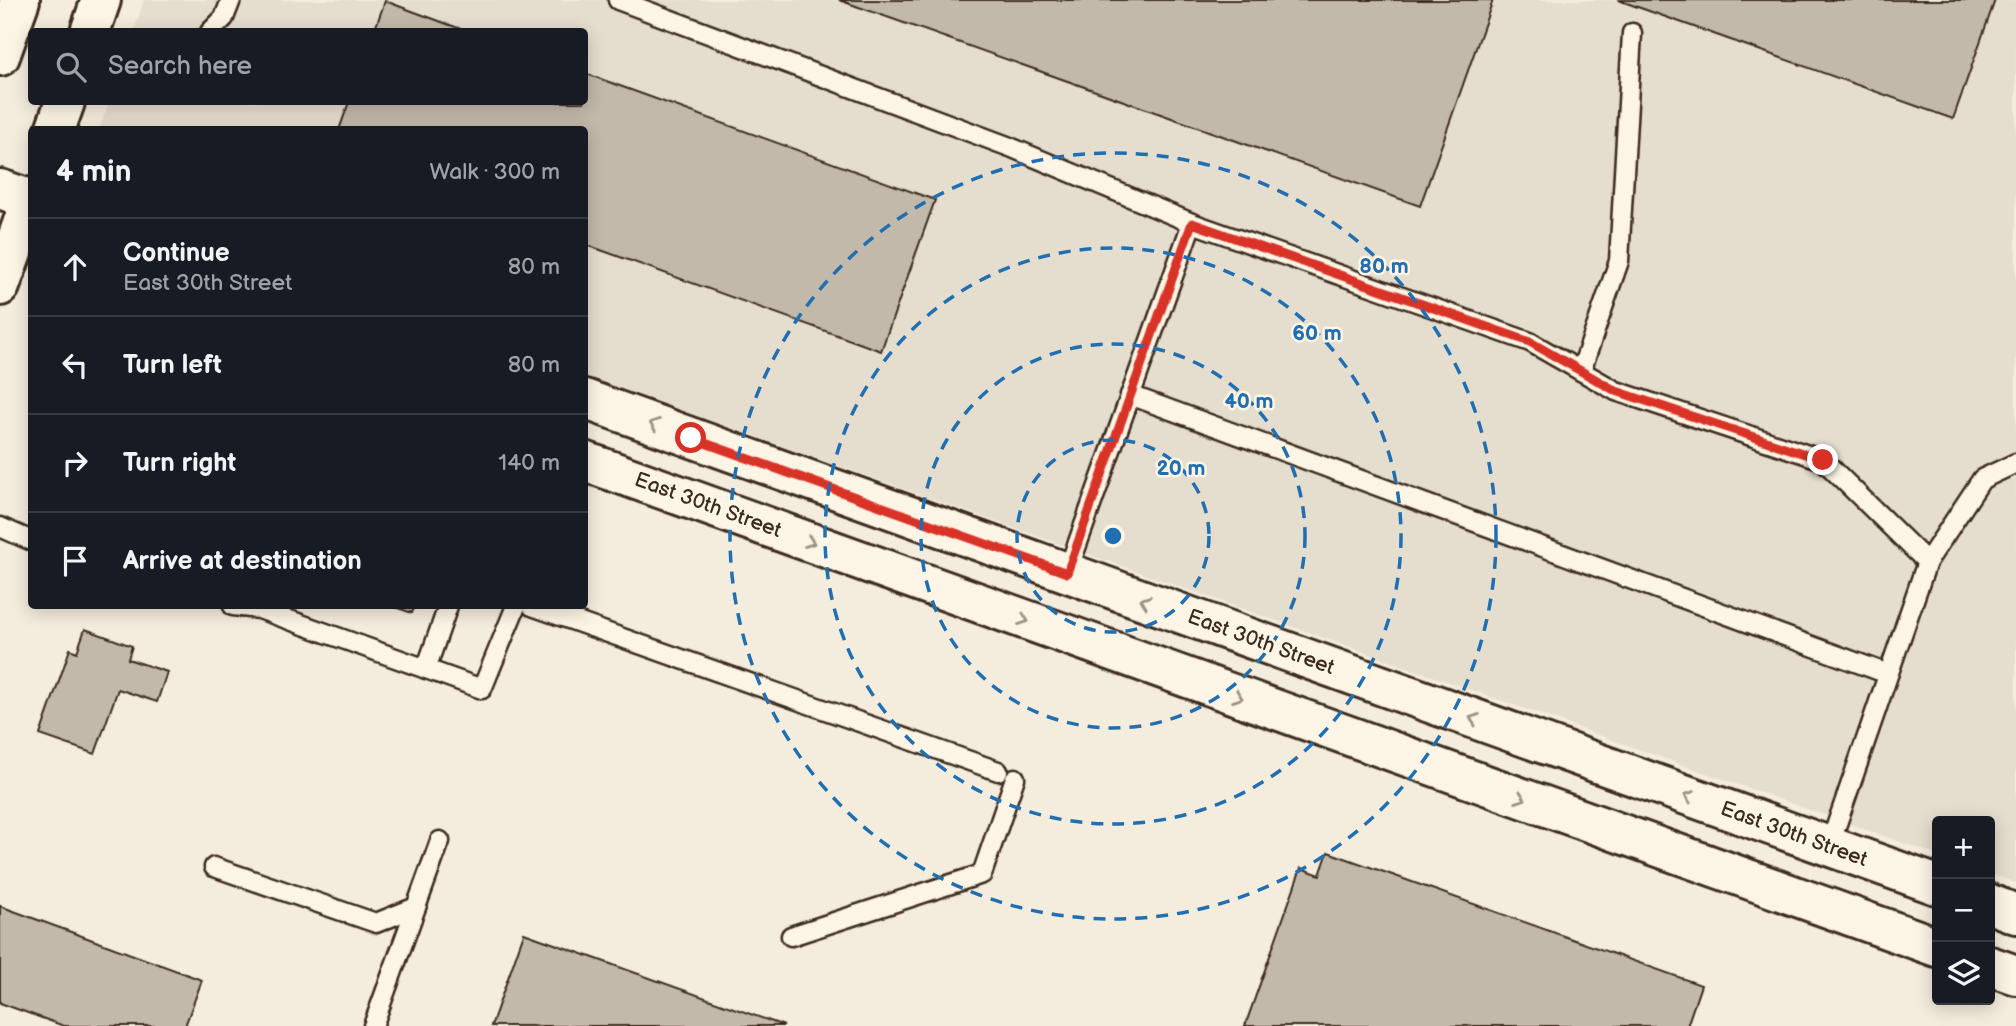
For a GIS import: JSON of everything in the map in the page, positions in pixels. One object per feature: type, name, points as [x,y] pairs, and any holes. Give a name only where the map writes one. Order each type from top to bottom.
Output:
[{"type":"main road","points":[[0,55],[20,0]]},
{"type":"main road","points":[[91,28],[101,0]]},
{"type":"main road","points":[[56,126],[64,105]]},
{"type":"main road","points":[[0,189],[28,198]]},
{"type":"main road","points":[[10,264],[28,208]]},
{"type":"main road","name":"East 30th Street","points":[[588,400],[1932,883]]},
{"type":"main road","name":"East 30th Street","points":[[588,462],[1932,945]]},
{"type":"main road","points":[[1995,906],[2016,914]]},
{"type":"main road","points":[[1995,968],[2016,975]]},
{"type":"lane","points":[[215,28],[224,18],[231,0]]},
{"type":"lane","points":[[618,0],[1010,146],[1192,223],[1530,342],[1616,391],[1823,460],[1927,562]]},
{"type":"lane","points":[[1581,371],[1619,261],[1632,33]]},
{"type":"lane","points":[[1067,573],[1192,223]]},
{"type":"lane","points":[[1130,395],[1888,674]]},
{"type":"lane","points":[[1829,847],[1927,562],[1982,479],[2016,463]]},
{"type":"lane","points":[[0,527],[28,539]]},
{"type":"lane","points":[[259,609],[482,689],[515,609]]},
{"type":"lane","points":[[426,669],[447,609]]},
{"type":"lane","points":[[540,609],[998,771]]},
{"type":"lane","points":[[791,936],[982,874],[1015,778]]},
{"type":"lane","points":[[373,1026],[440,841]]},
{"type":"lane","points":[[214,867],[376,923],[416,907]]},
{"type":"shaded area","points":[[144,0],[2016,0],[2016,883],[1995,876],[1995,816],[1932,816],[1932,853],[588,377],[588,126],[100,126],[108,105],[588,105],[588,28],[135,28]]},
{"type":"building","points":[[839,0],[1493,0],[1420,206]]},
{"type":"building","points":[[1618,0],[1995,0],[1953,119]]},
{"type":"building","points":[[385,1],[458,28],[375,28]]},
{"type":"building","points":[[588,74],[935,200],[881,351],[588,245],[588,126],[340,126],[348,105],[588,105]]},
{"type":"building","points":[[85,629],[132,646],[128,659],[167,672],[157,702],[118,689],[95,754],[40,735],[70,649],[77,652]]},
{"type":"building","points":[[1328,852],[1701,985],[1687,1026],[1245,1026],[1301,868],[1320,875]]},
{"type":"building","points":[[0,906],[202,980],[185,1026],[64,1026],[0,1003]]},
{"type":"building","points":[[524,933],[784,1026],[491,1026]]},
{"type":"route","points":[[691,438],[1067,573],[1192,223],[1530,342],[1616,391],[1823,460]]}]
